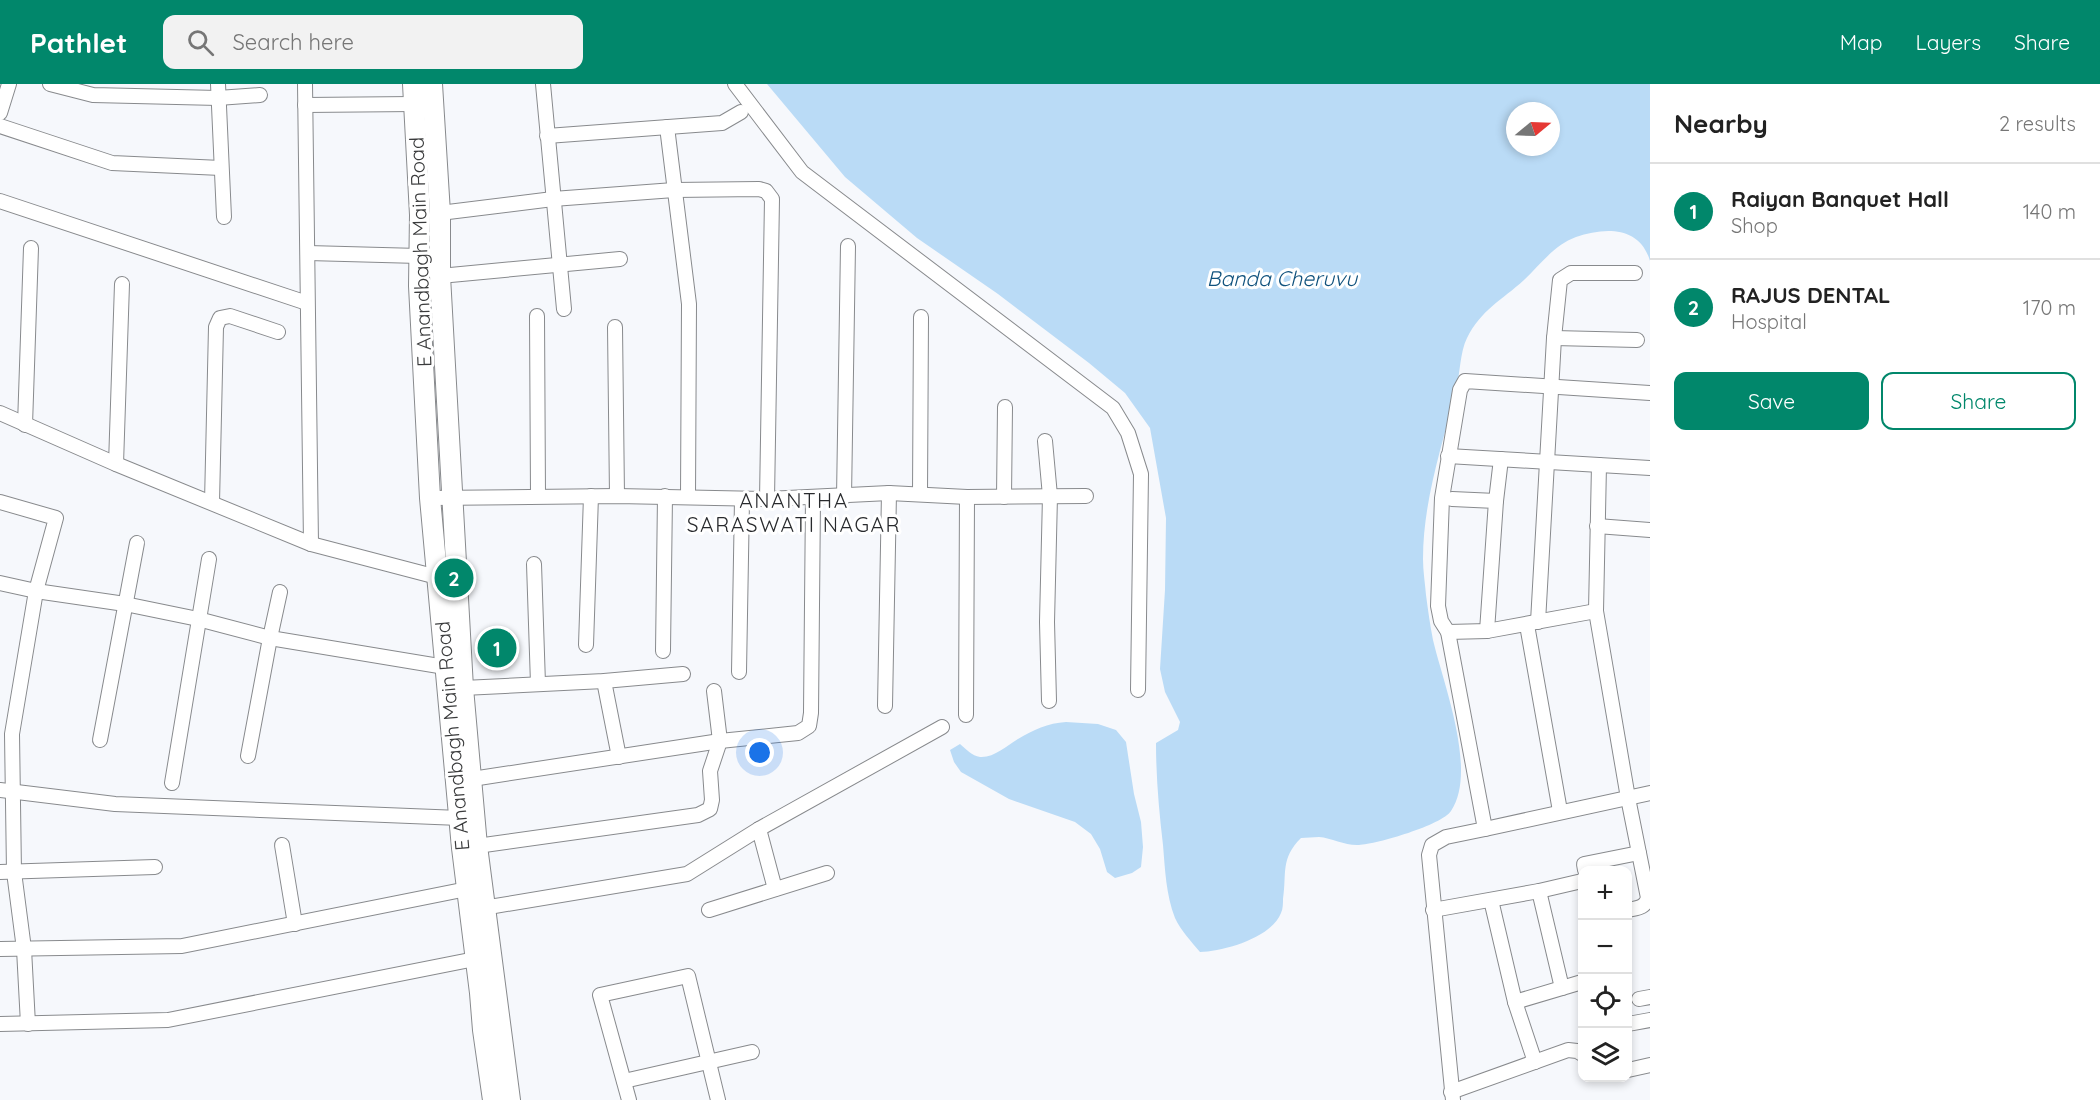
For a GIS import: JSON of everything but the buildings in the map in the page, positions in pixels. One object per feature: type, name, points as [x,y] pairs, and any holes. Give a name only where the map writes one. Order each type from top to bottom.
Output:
[{"type":"street","points":[[0,113],[9,84]]},
{"type":"street","points":[[50,84],[93,95],[218,91],[260,95]]},
{"type":"street","points":[[305,84],[310,544]]},
{"type":"street","name":"E Anandbagh Main Road","points":[[413,84],[430,498],[437,577],[453,668],[463,688],[477,846],[478,909],[475,959],[493,1100]]},
{"type":"street","name":"E Anandbagh Main Road","points":[[432,84],[452,497],[453,668],[460,818],[467,889],[478,909],[510,1100]]},
{"type":"street","points":[[543,84],[564,309]]},
{"type":"street","points":[[735,84],[802,172],[1113,408],[1128,434],[1141,474],[1138,690]]},
{"type":"street","points":[[218,91],[224,217]]},
{"type":"street","points":[[305,105],[414,104]]},
{"type":"street","points":[[547,136],[722,123],[741,112]]},
{"type":"street","points":[[0,126],[112,163],[221,168]]},
{"type":"street","points":[[667,128],[689,304],[688,496]]},
{"type":"street","points":[[440,213],[553,199],[674,190],[759,189],[766,191],[772,199],[767,500]]},
{"type":"street","points":[[0,201],[307,303]]},
{"type":"street","points":[[844,497],[848,246]]},
{"type":"street","points":[[26,425],[31,248]]},
{"type":"street","points":[[308,254],[419,256]]},
{"type":"street","points":[[440,276],[620,259]]},
{"type":"street","points":[[1560,811],[1532,623],[1547,462],[1554,338],[1560,280],[1572,273],[1635,273]]},
{"type":"street","points":[[116,464],[122,284]]},
{"type":"street","points":[[212,502],[216,327],[220,318],[230,316],[278,332]]},
{"type":"street","points":[[537,316],[538,496]]},
{"type":"street","points":[[920,494],[921,317]]},
{"type":"street","points":[[615,327],[617,495]]},
{"type":"street","points":[[1554,338],[1637,340]]},
{"type":"street","points":[[1485,829],[1448,632],[1441,621],[1438,606],[1442,498],[1460,390],[1465,381],[1650,393]]},
{"type":"street","points":[[1004,497],[1005,407]]},
{"type":"street","points":[[0,413],[116,464],[310,544],[437,577]]},
{"type":"street","points":[[1045,441],[1050,496],[1047,622],[1049,700]]},
{"type":"street","points":[[1448,456],[1650,468]]},
{"type":"street","points":[[1487,631],[1501,459]]},
{"type":"street","points":[[1599,465],[1596,611],[1647,898],[1646,903],[1641,907],[1632,909]]},
{"type":"street","points":[[885,706],[889,494]]},
{"type":"street","points":[[430,498],[617,495],[767,500],[889,494],[967,497],[1086,496]]},
{"type":"street","points":[[586,645],[591,496]]},
{"type":"street","points":[[663,651],[665,496]]},
{"type":"street","points":[[472,779],[720,741],[798,733],[809,726],[813,497]]},
{"type":"street","points":[[966,715],[967,497]]},
{"type":"street","points":[[1452,499],[1496,501]]},
{"type":"street","points":[[739,672],[742,500]]},
{"type":"street","points":[[0,502],[56,518],[36,591],[6,735],[6,791],[24,949],[28,1024]]},
{"type":"street","points":[[1597,526],[1650,530]]},
{"type":"street","points":[[100,740],[137,543]]},
{"type":"street","points":[[172,783],[209,560]]},
{"type":"street","points":[[534,564],[538,684]]},
{"type":"street","points":[[0,583],[36,591],[125,604],[198,619],[270,638],[453,668]]},
{"type":"street","points":[[248,756],[280,592]]},
{"type":"street","points":[[1448,632],[1487,631],[1596,611]]},
{"type":"street","points":[[463,688],[683,675]]},
{"type":"street","points":[[604,681],[619,757]]},
{"type":"street","points":[[477,846],[698,815],[710,809],[712,800],[710,771],[720,741],[714,692]]},
{"type":"street","points":[[478,909],[687,874],[759,829],[942,727]]},
{"type":"street","points":[[6,791],[115,804],[460,818]]},
{"type":"street","points":[[1578,1053],[1568,1050],[1452,1096],[1429,855],[1432,845],[1446,837],[1650,793]]},
{"type":"street","points":[[759,829],[775,889]]},
{"type":"street","points":[[282,845],[295,924]]},
{"type":"street","points":[[1584,866],[1584,864],[1639,853]]},
{"type":"street","points":[[0,872],[155,867]]},
{"type":"street","points":[[709,910],[827,873]]},
{"type":"street","points":[[1433,910],[1539,891],[1578,881]]},
{"type":"street","points":[[0,949],[182,946],[467,889]]},
{"type":"street","points":[[1539,891],[1562,988]]},
{"type":"street","points":[[1491,900],[1515,1002],[1534,1062]]},
{"type":"street","points":[[0,1024],[168,1020],[475,959]]},
{"type":"street","points":[[629,1100],[600,996],[688,976],[718,1100]]},
{"type":"street","points":[[1515,1002],[1578,983]]},
{"type":"street","points":[[1632,1023],[1650,1020]]},
{"type":"street","points":[[624,1081],[752,1052]]},
{"type":"street","points":[[1632,1069],[1650,1065]]},
{"type":"water","name":"Banda Cheruvu","points":[[767,84],[1650,84],[1650,261],[1645,250],[1630,235],[1610,231],[1576,237],[1554,250],[1524,280],[1485,313],[1467,338],[1463,350],[1456,391],[1430,495],[1423,559],[1433,640],[1450,702],[1460,751],[1461,773],[1458,794],[1451,811],[1423,828],[1368,844],[1349,844],[1319,837],[1301,838],[1287,860],[1283,908],[1276,922],[1268,930],[1246,942],[1200,952],[1180,927],[1172,909],[1166,882],[1160,820],[1156,743],[1178,730],[1180,722],[1165,692],[1160,669],[1165,590],[1166,518],[1150,428],[1125,393],[1089,363],[998,294],[917,238],[845,177]]},
{"type":"water","points":[[1066,722],[1098,724],[1116,730],[1126,742],[1141,822],[1143,847],[1141,867],[1132,873],[1115,878],[1107,872],[1100,849],[1091,834],[1075,822],[1009,799],[961,772],[950,750],[960,744],[974,755],[985,757],[995,754],[1035,730]]},
{"type":"place","name":"RAJUS DENTAL","points":[[454,578]]},
{"type":"place","name":"Raiyan Banquet Hall","points":[[497,648]]},
{"type":"district","name":"ANANTHA SARASWATI NAGAR","points":[[794,512]]}]
